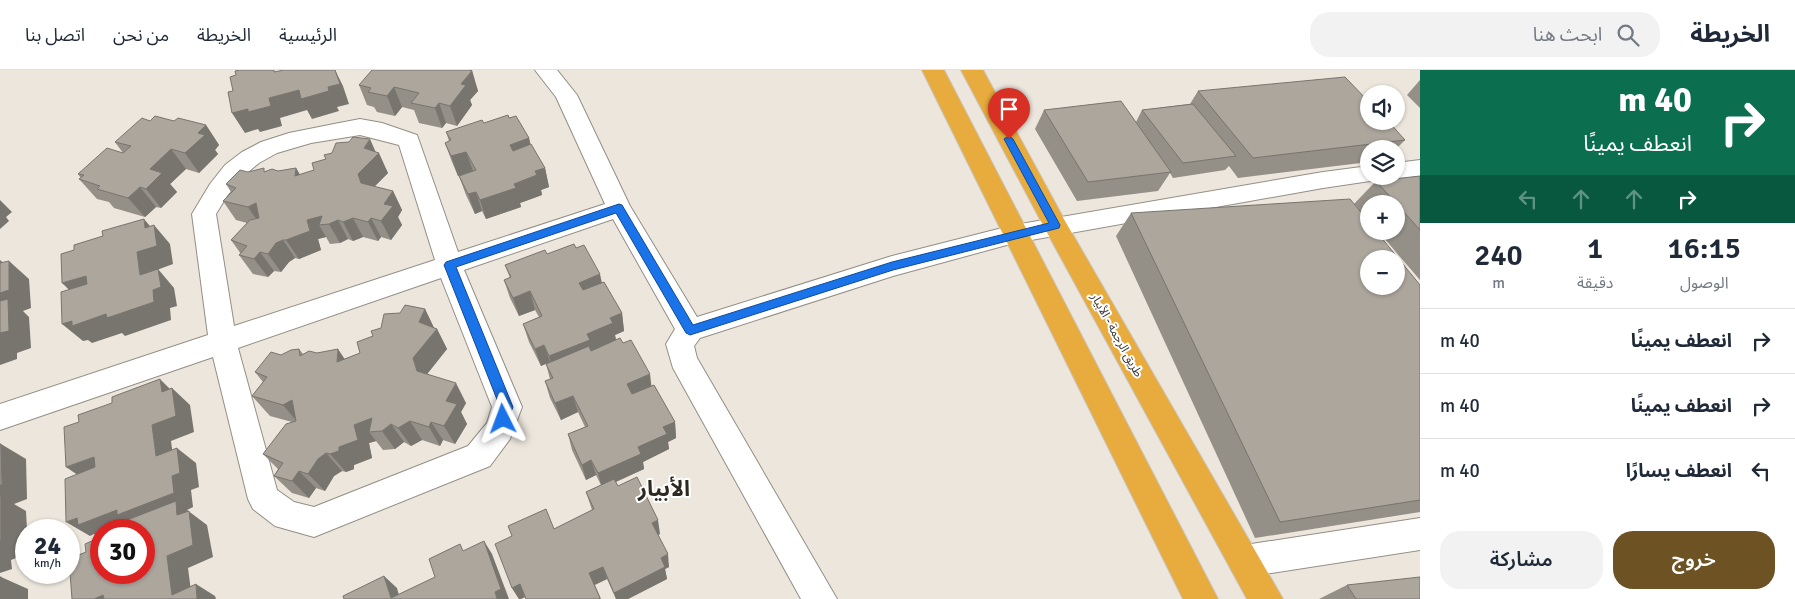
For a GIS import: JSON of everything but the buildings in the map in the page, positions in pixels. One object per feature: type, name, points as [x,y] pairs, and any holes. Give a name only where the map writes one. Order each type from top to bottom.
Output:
[{"type":"highway","points":[[933,70],[1014,234],[1201,599]]},
{"type":"highway","name":"طريق الرجمة - الأبيار","points":[[972,70],[1055,225],[1266,599]]},
{"type":"street","points":[[546,70],[566,95],[619,208],[690,330]]},
{"type":"street","points":[[360,127],[382,131],[409,140],[449,265],[506,407],[500,430],[479,456],[314,522],[286,515],[264,499],[223,342],[204,214],[212,197],[240,166],[261,150],[283,140],[360,127]]},
{"type":"street","points":[[1405,170],[1420,168]]},
{"type":"street","points":[[820,599],[683,360],[680,344],[690,330],[892,266],[1014,234],[1055,225],[1360,175]]},
{"type":"street","points":[[1323,180],[1342,202]]},
{"type":"street","points":[[0,417],[619,208]]},
{"type":"street","points":[[1245,561],[1420,534]]},
{"type":"district","name":"الأبيار","points":[[664,488]]},
{"type":"route","points":[[503,419],[506,407],[449,265],[619,208],[690,330],[892,266],[1055,225],[1009,139]]}]
